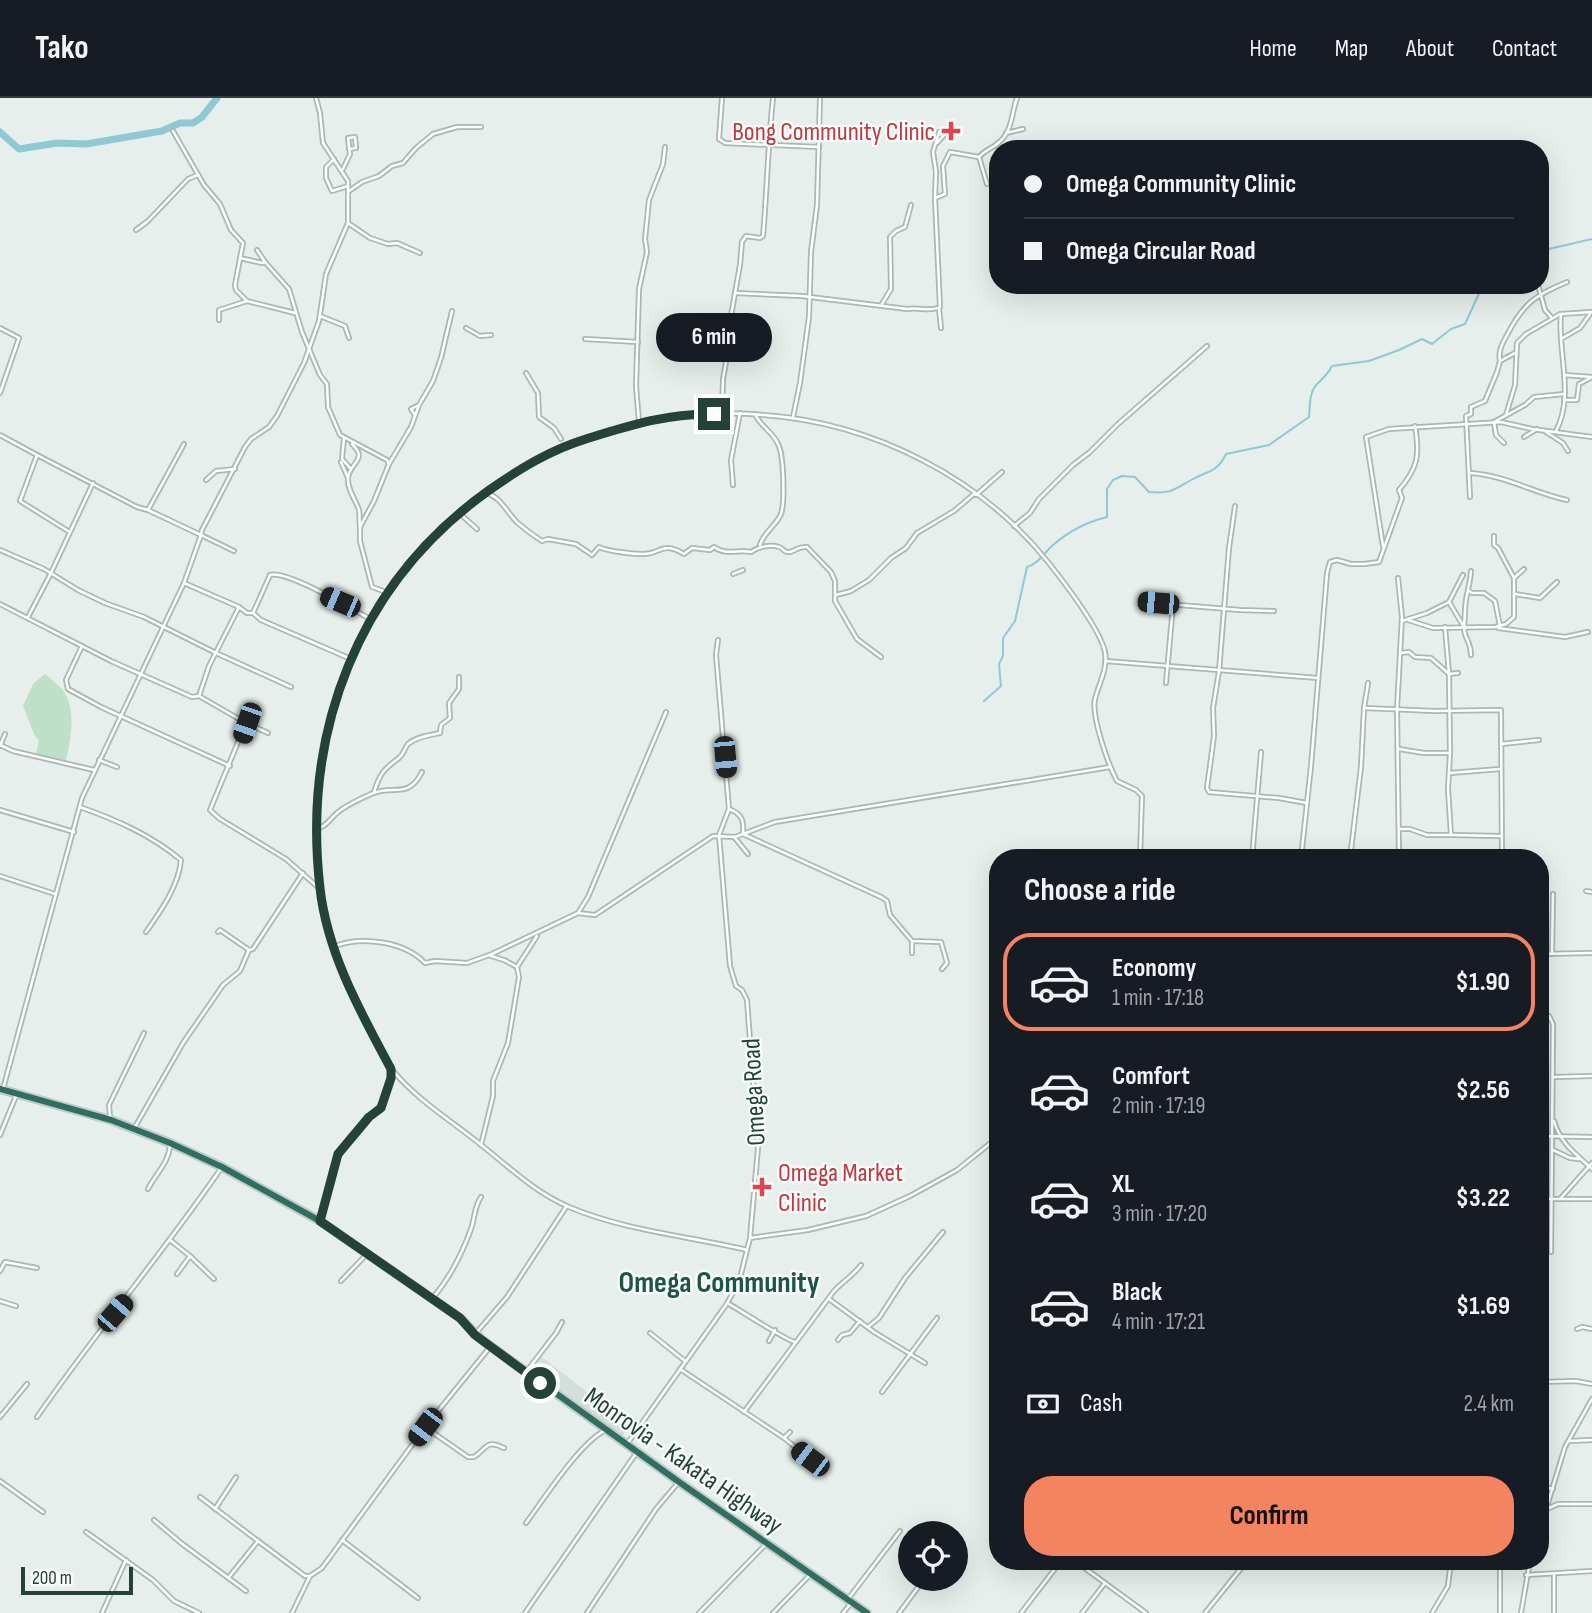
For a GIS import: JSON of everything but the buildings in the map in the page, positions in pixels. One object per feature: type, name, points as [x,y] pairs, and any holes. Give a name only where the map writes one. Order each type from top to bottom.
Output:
[{"type":"highway","name":"Monrovia - Kakata Highway","points":[[1,1089],[111,1120],[170,1143],[222,1167],[320,1221],[460,1318],[475,1335],[637,1452],[867,1613]]},
{"type":"street","points":[[1,1089],[82,798],[184,583],[209,515],[249,442],[270,426],[277,416],[309,348],[320,316],[326,274],[348,223],[349,186],[322,140],[316,98]]},
{"type":"street","points":[[722,98],[719,139],[724,143],[819,147]]},
{"type":"street","points":[[722,414],[723,379],[743,239],[746,236],[763,236],[773,98]]},
{"type":"street","points":[[793,417],[800,383],[810,298],[811,252],[817,205],[820,98]]},
{"type":"street","points":[[1001,140],[1012,122],[1017,98]]},
{"type":"street","points":[[349,191],[362,182],[379,176],[392,166],[403,163],[433,134],[457,127],[481,127]]},
{"type":"street","points":[[1006,134],[1023,129]]},
{"type":"street","points":[[173,131],[208,191],[220,204],[231,230],[243,243],[236,290],[247,301],[295,313]]},
{"type":"street","points":[[939,132],[933,152],[941,328]]},
{"type":"street","points":[[935,146],[946,134]]},
{"type":"street","points":[[639,422],[636,386],[639,289],[647,252],[645,239],[649,200],[663,164],[665,147]]},
{"type":"street","points":[[979,157],[989,148]]},
{"type":"street","points":[[342,170],[350,154],[349,149]]},
{"type":"street","points":[[935,198],[945,194],[943,166],[950,152],[979,157]]},
{"type":"street","points":[[979,157],[986,184]]},
{"type":"street","points":[[334,159],[326,167],[326,178],[332,191],[349,186]]},
{"type":"street","points":[[136,230],[166,204],[188,179],[198,175]]},
{"type":"street","points":[[881,304],[891,289],[890,237],[905,228],[911,205]]},
{"type":"street","points":[[348,223],[370,239],[388,244],[397,243],[420,253]]},
{"type":"street","points":[[257,250],[286,283],[309,348],[320,375],[327,384],[330,412],[338,430],[344,438],[387,460],[389,464]]},
{"type":"street","points":[[240,258],[265,262]]},
{"type":"street","points":[[1549,291],[1567,282]]},
{"type":"street","points":[[735,293],[797,295],[881,304],[907,310],[918,307],[935,310],[939,308]]},
{"type":"street","points":[[1471,497],[1466,415],[1471,414],[1471,407],[1485,401],[1497,372],[1500,347],[1523,307],[1541,295],[1545,310],[1552,318]]},
{"type":"street","points":[[219,320],[219,310],[247,301]]},
{"type":"street","points":[[360,527],[389,464],[430,387],[442,358],[452,311]]},
{"type":"street","points":[[1506,415],[1515,385],[1515,353],[1521,338],[1561,314],[1591,313]]},
{"type":"street","points":[[1561,339],[1580,328],[1591,313]]},
{"type":"street","points":[[1556,431],[1562,420],[1564,400],[1561,314]]},
{"type":"street","points":[[320,316],[345,327],[349,338]]},
{"type":"street","points":[[0,328],[19,338],[0,393]]},
{"type":"street","points":[[466,328],[480,335],[491,335]]},
{"type":"street","points":[[585,339],[638,342]]},
{"type":"street","points":[[1014,526],[1030,513],[1073,464],[1097,446],[1208,346]]},
{"type":"street","points":[[1500,361],[1515,353]]},
{"type":"street","points":[[526,373],[538,393],[540,417],[554,428],[561,439]]},
{"type":"street","points":[[1563,375],[1592,377]]},
{"type":"street","points":[[1564,400],[1577,400],[1579,384],[1592,377]]},
{"type":"street","points":[[1494,422],[1534,397],[1564,394]]},
{"type":"street","points":[[733,485],[731,460],[740,413]]},
{"type":"street","points":[[747,1250],[617,1224],[567,1206],[533,1188],[430,1107],[391,1069],[356,1005],[324,915],[316,829],[318,781],[327,729],[351,659],[370,619],[412,559],[459,513],[519,470],[573,442],[639,422],[688,414],[740,413],[793,417],[834,425],[907,452],[975,494],[1014,526],[1046,559],[1094,630],[1105,652],[1105,672],[1095,699],[1094,711],[1110,767],[1120,784],[1136,790],[1142,796],[1140,849]]},
{"type":"street","points":[[755,414],[778,444],[783,470],[782,513],[773,528],[761,538],[760,546]]},
{"type":"street","points":[[1494,422],[1496,435],[1504,443]]},
{"type":"street","points":[[1383,548],[1366,437],[1389,429],[1494,422],[1592,437]]},
{"type":"street","points":[[1302,849],[1330,562],[1379,562],[1402,498],[1399,490],[1407,483],[1419,452],[1415,426]]},
{"type":"street","points":[[1524,437],[1536,429]]},
{"type":"street","points":[[1544,430],[1563,443],[1568,451]]},
{"type":"street","points":[[0,435],[137,507],[234,551]]},
{"type":"street","points":[[344,438],[341,464],[359,510],[361,545],[372,587],[389,593]]},
{"type":"street","points":[[348,478],[359,453],[350,442]]},
{"type":"street","points":[[148,510],[184,444]]},
{"type":"street","points":[[37,455],[20,501],[68,532]]},
{"type":"street","points":[[342,459],[352,470]]},
{"type":"street","points":[[206,480],[216,471],[235,470]]},
{"type":"street","points":[[836,595],[851,591],[869,580],[891,558],[906,548],[917,533],[954,511],[1002,472]]},
{"type":"street","points":[[1469,473],[1515,482],[1567,500]]},
{"type":"street","points":[[28,617],[93,483]]},
{"type":"street","points":[[486,493],[493,495],[519,524],[542,541],[548,539],[576,544],[592,555],[598,547],[645,555],[662,547],[684,554],[692,548],[710,550],[714,547],[720,552],[732,553],[742,550],[751,552],[760,546],[779,547],[791,552],[807,547],[831,572],[835,581],[835,601],[858,639],[881,657]]},
{"type":"street","points":[[1235,506],[1213,708],[1214,736],[1207,779],[1209,792],[1307,803]]},
{"type":"street","points":[[459,513],[477,529]]},
{"type":"street","points":[[1494,536],[1494,545],[1514,578],[1514,627],[1510,629]]},
{"type":"street","points":[[0,550],[51,573],[105,603],[144,617],[161,628],[291,687]]},
{"type":"street","points":[[599,555],[605,550]]},
{"type":"street","points":[[1514,578],[1524,569]]},
{"type":"street","points":[[733,574],[743,570]]},
{"type":"street","points":[[1471,571],[1465,599],[1465,635],[1471,643],[1471,655]]},
{"type":"street","points":[[253,613],[270,575],[274,574],[298,581],[370,619]]},
{"type":"street","points":[[1402,621],[1449,602],[1463,575]]},
{"type":"street","points":[[1398,578],[1402,621],[1397,709],[1399,849]]},
{"type":"street","points":[[1514,594],[1540,598],[1557,582]]},
{"type":"street","points":[[184,583],[351,659]]},
{"type":"street","points":[[1468,591],[1484,593],[1494,601],[1500,626]]},
{"type":"street","points":[[1143,602],[1274,611]]},
{"type":"street","points":[[1449,602],[1465,628]]},
{"type":"street","points":[[0,604],[82,646],[192,696],[199,696],[268,733]]},
{"type":"street","points":[[1166,683],[1174,605]]},
{"type":"street","points":[[199,696],[216,653],[239,607]]},
{"type":"street","points":[[1408,620],[1433,628],[1465,628],[1500,626],[1514,617]]},
{"type":"street","points":[[1445,627],[1449,674],[1448,789],[1451,835]]},
{"type":"street","points":[[1495,627],[1565,637],[1588,632]]},
{"type":"street","points":[[718,640],[716,655],[729,809],[719,835]]},
{"type":"street","points":[[82,646],[66,680],[68,689],[230,766]]},
{"type":"street","points":[[1400,653],[1409,652],[1415,657],[1431,658],[1449,674],[1458,673]]},
{"type":"street","points":[[1105,661],[1318,678]]},
{"type":"street","points":[[374,792],[387,765],[402,756],[408,745],[418,738],[440,733],[441,725],[450,718],[449,703],[459,689],[459,677]]},
{"type":"street","points":[[1351,849],[1368,683]]},
{"type":"street","points":[[1364,708],[1501,710],[1502,849]]},
{"type":"street","points":[[335,947],[351,941],[385,943],[417,955],[425,963],[467,963],[488,956],[578,913],[588,897],[666,712]]},
{"type":"street","points":[[247,723],[210,810],[220,819],[286,859],[320,889]]},
{"type":"street","points":[[5,734],[0,746],[94,770]]},
{"type":"street","points":[[1501,744],[1539,740]]},
{"type":"street","points":[[1399,749],[1450,753]]},
{"type":"street","points":[[1253,849],[1261,751]]},
{"type":"street","points":[[99,760],[117,767]]},
{"type":"street","points":[[578,913],[595,915],[713,836],[735,837],[775,822],[1110,767]]},
{"type":"street","points":[[1450,773],[1500,769]]},
{"type":"street","points":[[316,829],[323,828],[339,811],[374,792],[407,789],[416,784],[422,772]]},
{"type":"street","points":[[80,807],[106,816],[155,840],[181,860],[176,881],[146,932]]},
{"type":"street","points":[[729,809],[738,812],[743,819],[743,834]]},
{"type":"street","points":[[0,810],[74,832]]},
{"type":"street","points":[[1400,829],[1410,829],[1427,835],[1502,836]]},
{"type":"street","points":[[743,834],[887,901],[890,915],[912,941],[912,953]]},
{"type":"street","name":"Omega Road","points":[[627,1444],[727,1303],[739,1282],[750,1238],[758,1148],[751,1038],[747,1000],[742,990],[736,986],[730,966],[719,835]]},
{"type":"street","points":[[735,837],[748,854]]},
{"type":"street","points":[[248,950],[258,943],[303,873]]},
{"type":"street","points":[[0,876],[55,894]]},
{"type":"street","points":[[1586,891],[1592,892]]},
{"type":"street","points":[[1553,894],[1552,954],[1592,953]]},
{"type":"street","points":[[218,932],[220,930],[227,933],[248,950]]},
{"type":"street","points":[[481,1145],[493,1096],[493,1081],[508,1043],[519,977],[517,967],[539,933]]},
{"type":"street","points":[[912,941],[940,942],[947,963],[942,969]]},
{"type":"street","points":[[133,1130],[183,1043],[223,985],[240,971],[248,950]]},
{"type":"street","points":[[488,956],[517,967]]},
{"type":"street","points":[[1549,1016],[1552,1020],[1554,1077],[1551,1252]]},
{"type":"street","points":[[111,1120],[108,1105],[144,1033]]},
{"type":"street","points":[[320,1221],[338,1154],[369,1117],[381,1108],[391,1078],[391,1069]]},
{"type":"street","points":[[1554,1077],[1592,1076]]},
{"type":"street","points":[[0,1135],[17,1094]]},
{"type":"street","points":[[1552,1109],[1560,1137],[1579,1159]]},
{"type":"street","points":[[1549,1137],[1592,1137]]},
{"type":"street","points":[[148,1189],[156,1172],[169,1157],[170,1143]]},
{"type":"street","points":[[750,1238],[808,1230],[866,1216],[957,1171],[989,1144]]},
{"type":"street","points":[[1552,1150],[1590,1164],[1592,1169]]},
{"type":"street","points":[[1560,1199],[1590,1164]]},
{"type":"street","points":[[37,1417],[63,1379],[127,1299],[222,1167]]},
{"type":"street","points":[[432,1299],[463,1249],[476,1205],[481,1197]]},
{"type":"street","points":[[1549,1199],[1592,1199]]},
{"type":"street","points":[[475,1335],[507,1297],[567,1206]]},
{"type":"street","points":[[869,1326],[878,1318],[905,1278],[943,1232]]},
{"type":"street","points":[[170,1240],[214,1279]]},
{"type":"street","points":[[341,1281],[368,1254]]},
{"type":"street","points":[[177,1274],[190,1256]]},
{"type":"street","points":[[0,1271],[5,1262],[37,1268]]},
{"type":"street","points":[[744,1412],[842,1281],[853,1277],[861,1265]]},
{"type":"street","points":[[829,1298],[925,1363]]},
{"type":"street","points":[[0,1301],[16,1306]]},
{"type":"street","points":[[727,1303],[775,1330],[790,1342],[795,1342]]},
{"type":"street","points":[[882,1392],[937,1318]]},
{"type":"street","points":[[838,1340],[842,1335],[850,1333],[860,1321]]},
{"type":"street","points":[[526,1372],[556,1334],[562,1322]]},
{"type":"street","points":[[1577,1329],[1592,1329]]},
{"type":"street","points":[[769,1341],[775,1330]]},
{"type":"street","points":[[650,1333],[685,1361]]},
{"type":"street","points":[[292,1613],[310,1577],[322,1568],[425,1427],[491,1346]]},
{"type":"street","points":[[680,1369],[810,1459]]},
{"type":"street","points":[[1549,1382],[1576,1381],[1592,1384]]},
{"type":"street","points":[[0,1417],[27,1384]]},
{"type":"street","points":[[1549,1502],[1569,1441],[1592,1399]]},
{"type":"street","points":[[425,1427],[468,1457],[474,1457],[492,1443],[504,1448]]},
{"type":"street","points":[[526,1523],[581,1451],[597,1435],[607,1430]]},
{"type":"street","points":[[783,1438],[790,1432]]},
{"type":"street","points":[[1569,1441],[1592,1440]]},
{"type":"street","points":[[525,1613],[637,1452]]},
{"type":"street","points":[[215,1509],[236,1477]]},
{"type":"street","points":[[0,1481],[43,1512]]},
{"type":"street","points":[[587,1613],[656,1509],[679,1482]]},
{"type":"street","points":[[1549,1488],[1553,1489]]},
{"type":"street","points":[[200,1497],[305,1576],[310,1577]]},
{"type":"street","points":[[1549,1508],[1559,1504],[1592,1504]]},
{"type":"street","points":[[155,1520],[181,1543],[246,1591]]},
{"type":"street","points":[[86,1532],[153,1580],[174,1601],[199,1613]]},
{"type":"street","points":[[843,1613],[898,1534]]},
{"type":"street","points":[[342,1540],[418,1598]]},
{"type":"street","points":[[229,1577],[258,1541]]},
{"type":"street","points":[[699,1613],[768,1542]]},
{"type":"street","points":[[102,1613],[126,1560]]},
{"type":"street","points":[[1021,1613],[1054,1570]]},
{"type":"street","points":[[1087,1570],[1146,1613]]},
{"type":"street","points":[[1205,1613],[1240,1570]]},
{"type":"street","points":[[1432,1613],[1448,1586],[1450,1570]]},
{"type":"street","points":[[1500,1570],[1500,1613]]},
{"type":"street","points":[[1521,1613],[1527,1570]]},
{"type":"street","points":[[1526,1575],[1592,1571]]},
{"type":"street","points":[[773,1613],[811,1573]]},
{"type":"street","points":[[1554,1574],[1555,1613]]},
{"type":"street","points":[[1082,1613],[1105,1583]]},
{"type":"street","points":[[899,1613],[915,1591]]},
{"type":"shaded area","points":[[539,1355],[626,1422],[632,1416],[637,1419],[622,1436],[530,1367]]},
{"type":"green space","points":[[45,674],[62,689],[70,705],[71,733],[66,760],[36,754],[39,741],[23,706],[33,684]]},
{"type":"waterway","points":[[0,132],[19,149],[57,143],[86,144],[162,131],[180,123],[193,123],[202,117],[217,98]]},
{"type":"waterway","points":[[1549,249],[1592,239]]},
{"type":"waterway","points":[[984,701],[1001,686],[999,664],[1003,656],[1003,638],[1015,621],[1027,567],[1072,531],[1107,517],[1107,489],[1113,480],[1122,476],[1135,477],[1149,492],[1167,492],[1215,468],[1226,454],[1269,445],[1309,417],[1312,391],[1332,366],[1369,361],[1422,339],[1432,344],[1451,329],[1465,324],[1479,294]]},
{"type":"place","name":"Bong Community Clinic","points":[[951,131]]},
{"type":"place","name":"Omega Market Clinic","points":[[762,1187]]},
{"type":"district","name":"Omega Community","points":[[719,1282]]},
{"type":"route","points":[[540,1383],[475,1335],[460,1318],[320,1221],[338,1154],[369,1117],[381,1108],[391,1078],[391,1069],[356,1005],[324,915],[316,829],[318,781],[327,729],[351,659],[370,619],[412,559],[461,511],[519,470],[573,442],[663,417],[714,414]]}]
